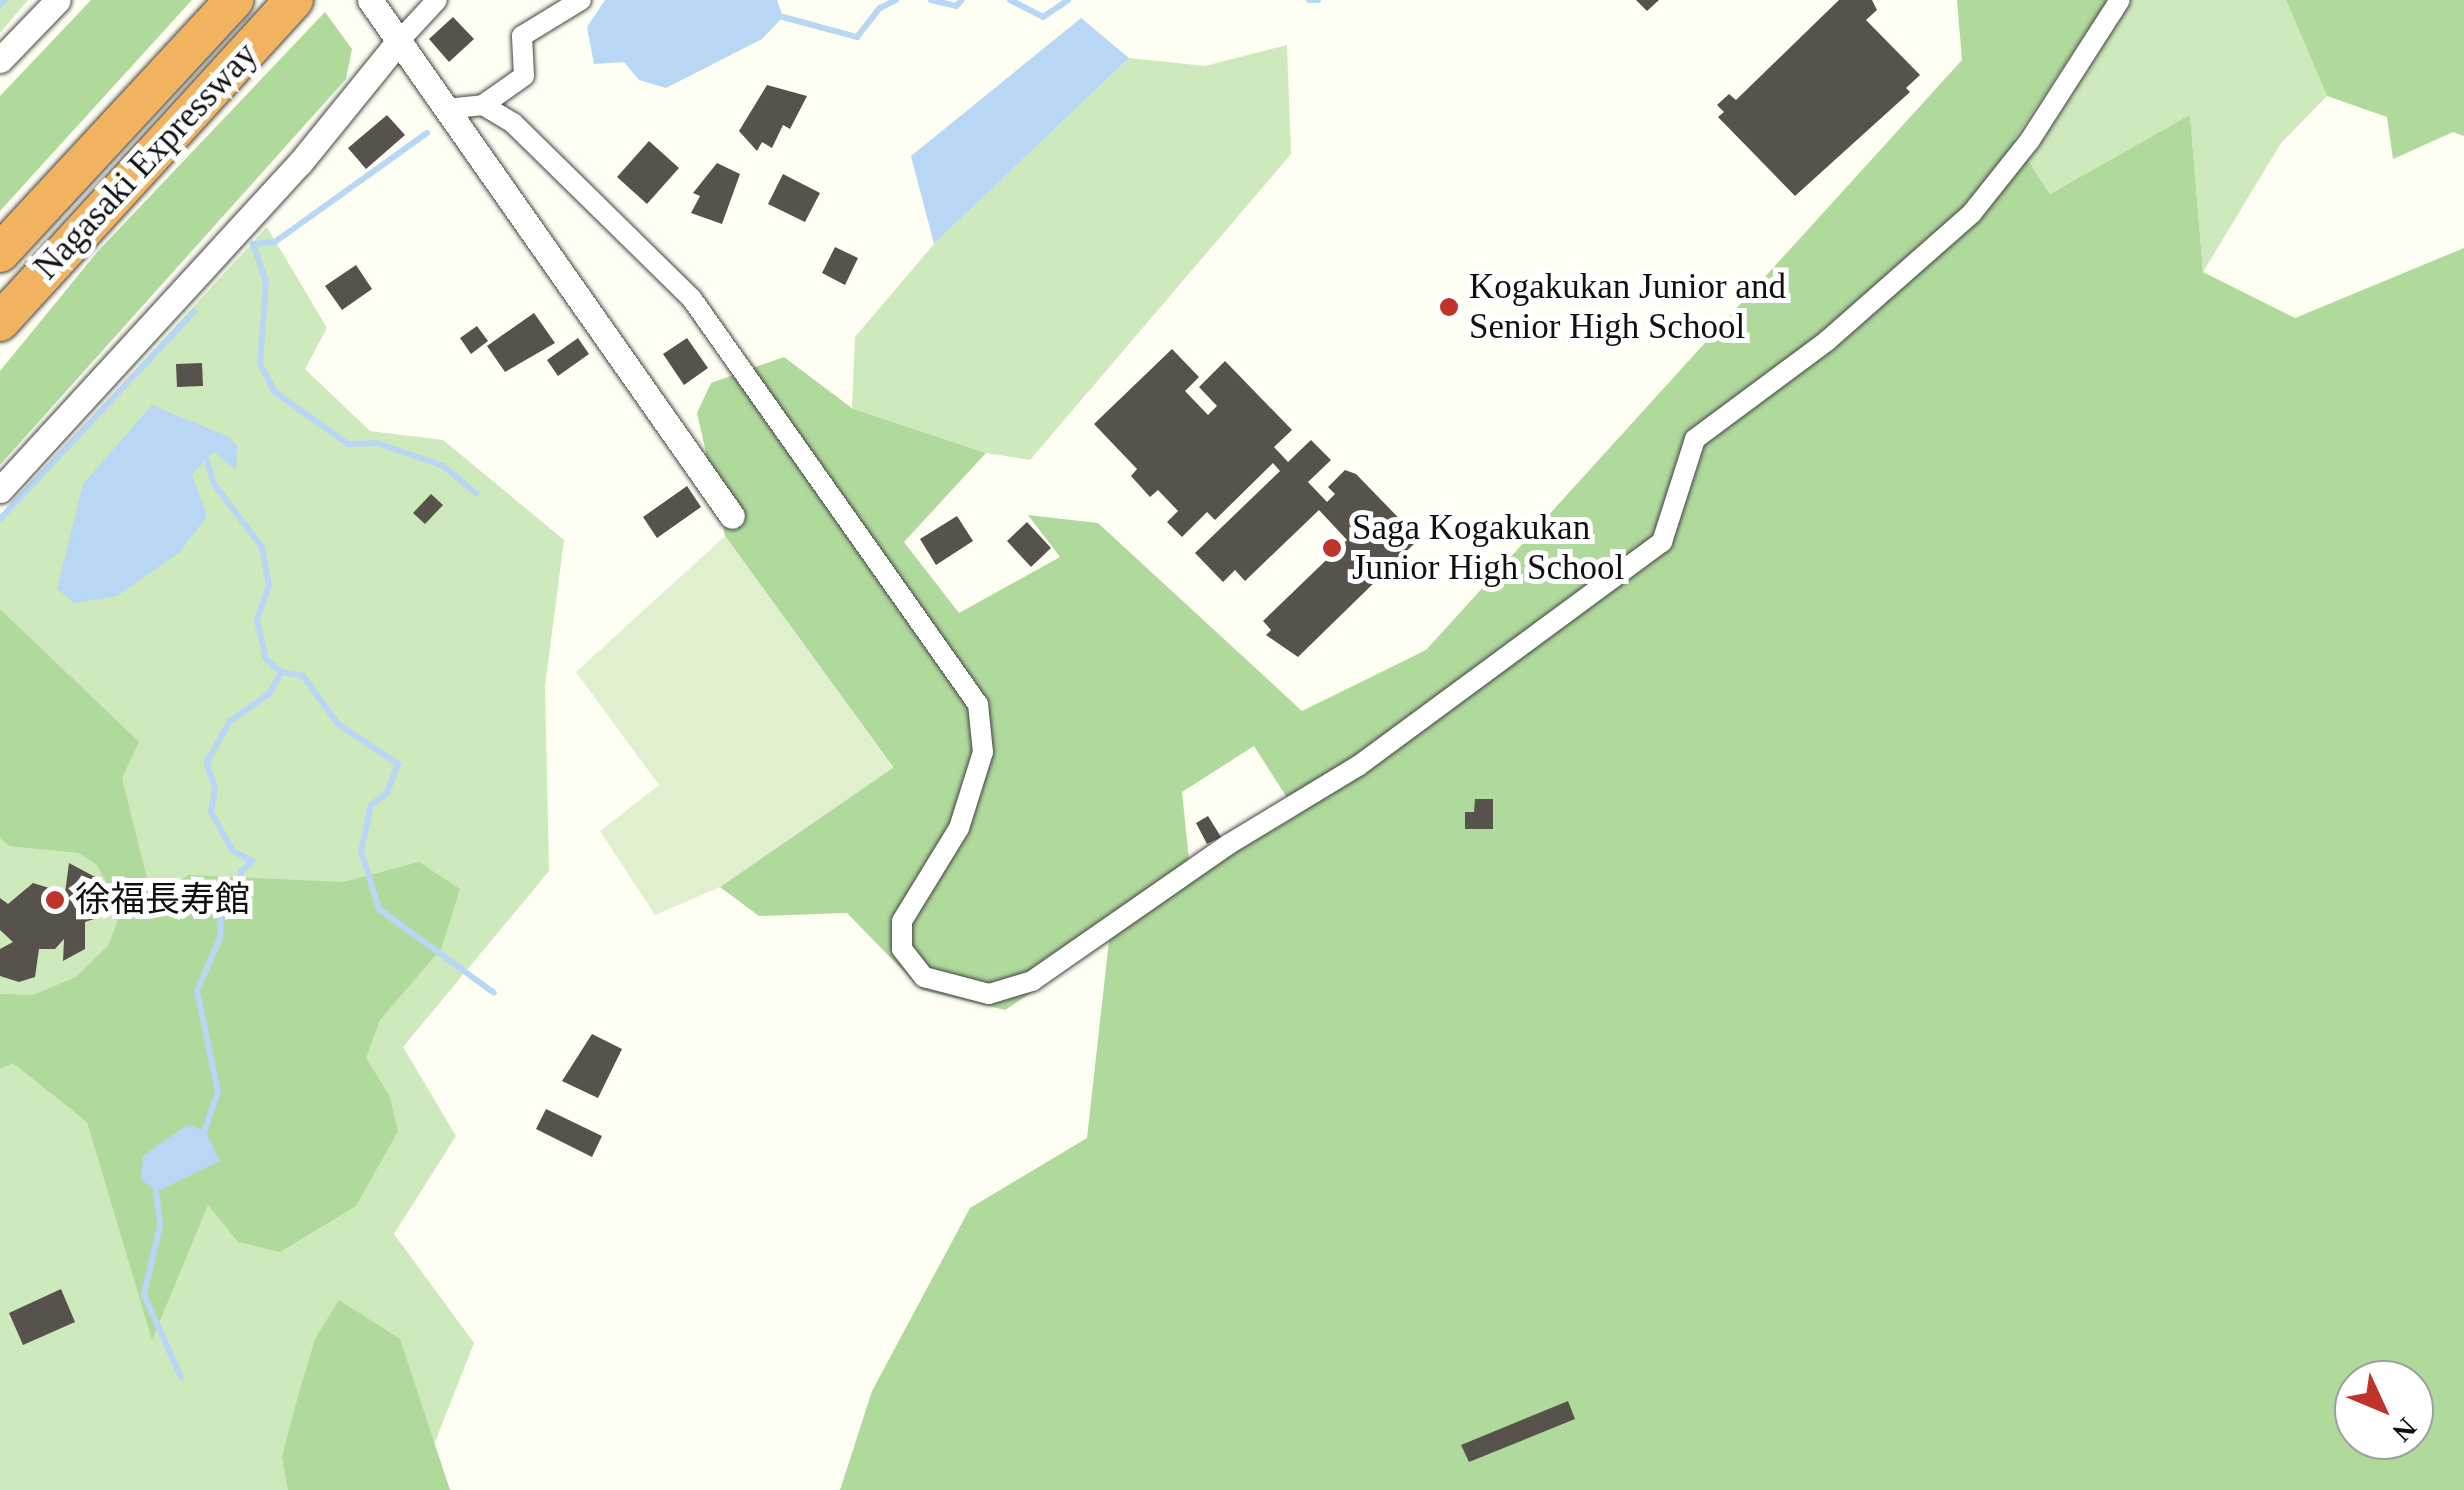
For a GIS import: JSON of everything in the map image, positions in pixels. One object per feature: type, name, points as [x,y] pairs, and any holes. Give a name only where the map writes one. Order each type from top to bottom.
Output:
[{"type":"highway","name":"Nagasaki Expressway","points":[[0,254],[234,0]]},
{"type":"highway","name":"Nagasaki Expressway","points":[[0,322],[294,0]]},
{"type":"highway","points":[[0,330],[44,271]]},
{"type":"street","points":[[0,60],[58,0]]},
{"type":"street","points":[[370,0],[732,516]]},
{"type":"street","points":[[0,490],[300,163],[436,0]]},
{"type":"street","points":[[446,109],[484,105],[524,76],[522,36],[581,0]]},
{"type":"street","points":[[484,105],[513,124],[692,299],[978,704],[982,752],[965,810],[902,921],[902,948],[924,977],[989,994],[1032,981],[1229,844],[1358,766],[1662,542],[1694,439],[1827,341],[1972,213],[2030,140],[2120,0]]},
{"type":"green space","points":[[0,0],[28,0],[0,33]]},
{"type":"green space","points":[[91,0],[192,0],[0,211],[0,96]]},
{"type":"green space","points":[[1957,0],[2108,0],[2014,139],[2050,194],[2190,115],[2203,272],[2295,318],[2464,248],[2464,1490],[840,1490],[872,1391],[970,1208],[1087,1138],[1109,941],[1005,1010],[922,990],[847,913],[759,916],[720,887],[893,767],[725,536],[697,413],[711,383],[784,357],[853,409],[986,453],[904,542],[959,613],[1060,557],[1028,515],[1098,523],[1302,711],[1426,650],[1962,60]],"holes":[[[1254,746],[1298,815],[1191,879],[1182,792]]]},
{"type":"green space","points":[[2108,0],[2286,0],[2327,96],[2281,143],[2203,272],[2190,116],[2050,194],[2014,139]]},
{"type":"green space","points":[[2286,0],[2464,0],[2464,136],[2453,132],[2393,159],[2387,117],[2327,96]]},
{"type":"green space","points":[[325,12],[352,49],[346,79],[0,465],[0,371],[98,251]]},
{"type":"green space","points":[[1287,45],[1291,154],[1030,460],[986,453],[852,409],[855,337],[934,244],[1129,58],[1205,66]]},
{"type":"green space","points":[[267,227],[327,328],[305,369],[370,431],[443,440],[564,540],[545,686],[549,871],[403,1047],[456,1136],[394,1234],[474,1343],[433,1447],[450,1490],[0,1490],[0,516]]},
{"type":"green space","points":[[725,536],[893,768],[720,887],[655,915],[600,831],[659,785],[576,672]]},
{"type":"green space","points":[[0,609],[139,742],[122,778],[153,902],[188,875],[343,882],[419,862],[460,889],[441,949],[380,1020],[366,1058],[389,1095],[398,1131],[356,1206],[280,1252],[238,1242],[208,1205],[152,1340],[87,1122],[13,1063],[0,1069],[0,994],[33,995],[76,977],[108,946],[117,923],[115,899],[97,865],[79,853],[9,846],[0,838]]},
{"type":"green space","points":[[339,1300],[400,1339],[450,1490],[288,1490],[282,1457],[298,1396],[315,1339]]},
{"type":"water","points":[[605,0],[777,0],[783,17],[762,39],[666,88],[639,80],[624,62],[594,64],[587,27]]},
{"type":"water","points":[[1081,18],[1129,58],[934,244],[911,156]]},
{"type":"water","points":[[152,405],[229,437],[237,446],[236,470],[214,452],[206,458],[192,475],[207,516],[180,552],[117,596],[75,603],[57,589],[83,484]]},
{"type":"water","points":[[187,1125],[205,1130],[220,1161],[156,1192],[141,1179],[143,1156]]},
{"type":"building","points":[[1636,0],[1659,0],[1647,11]]},
{"type":"building","points":[[1839,0],[1872,0],[1877,10],[1866,20],[1920,75],[1906,88],[1910,92],[1795,196],[1718,117],[1724,112],[1717,105],[1729,94],[1736,100]]},
{"type":"building","points":[[453,17],[474,39],[449,62],[429,39]]},
{"type":"building","points":[[767,85],[807,96],[790,129],[783,125],[772,148],[762,142],[757,151],[739,131]]},
{"type":"building","points":[[387,115],[405,135],[366,169],[348,148]]},
{"type":"building","points":[[649,141],[679,168],[647,204],[617,177]]},
{"type":"building","points":[[717,163],[740,174],[722,224],[691,213],[700,196],[693,193]]},
{"type":"building","points":[[783,174],[820,193],[805,222],[768,204]]},
{"type":"building","points":[[835,247],[858,258],[845,285],[822,273]]},
{"type":"building","points":[[356,265],[372,289],[342,310],[325,286]]},
{"type":"building","points":[[534,313],[555,343],[505,372],[487,346]]},
{"type":"building","points":[[477,326],[488,341],[471,354],[460,338]]},
{"type":"building","points":[[578,338],[589,354],[558,376],[547,360]]},
{"type":"building","points":[[687,338],[708,368],[684,385],[663,354]]},
{"type":"building","points":[[1172,349],[1199,377],[1185,391],[1208,415],[1217,406],[1199,387],[1225,361],[1292,430],[1274,447],[1288,462],[1311,440],[1331,460],[1308,482],[1327,502],[1335,494],[1328,487],[1345,470],[1356,474],[1419,539],[1298,657],[1266,635],[1271,630],[1263,621],[1347,540],[1319,510],[1245,581],[1235,570],[1223,582],[1195,553],[1280,471],[1273,463],[1215,520],[1207,512],[1182,537],[1167,522],[1178,511],[1158,490],[1150,497],[1131,476],[1137,469],[1094,424]]},
{"type":"building","points":[[202,363],[203,386],[177,387],[176,364]]},
{"type":"building","points":[[687,486],[701,507],[657,538],[643,517]]},
{"type":"building","points":[[431,494],[443,505],[425,524],[413,513]]},
{"type":"building","points":[[957,516],[973,541],[936,565],[920,539]]},
{"type":"building","points":[[1027,522],[1051,548],[1031,567],[1007,541]]},
{"type":"building","points":[[1475,799],[1493,799],[1493,829],[1465,829],[1465,812],[1474,812]]},
{"type":"building","points":[[1208,816],[1221,837],[1207,844],[1196,823]]},
{"type":"building","points":[[69,863],[97,878],[100,917],[85,922],[85,949],[63,961],[64,939],[55,949],[39,949],[35,977],[19,982],[0,976],[0,949],[13,942],[0,930],[0,898],[8,904],[33,883],[65,893]]},
{"type":"building","points":[[592,1034],[622,1049],[598,1098],[562,1081]]},
{"type":"building","points":[[546,1109],[602,1136],[592,1157],[536,1129]]},
{"type":"building","points":[[61,1289],[75,1322],[23,1345],[9,1313]]},
{"type":"building","points":[[1568,1401],[1575,1419],[1469,1462],[1461,1445]]},
{"type":"waterway","points":[[0,5],[5,0]]},
{"type":"waterway","points":[[783,17],[857,37],[880,8],[896,0]]},
{"type":"waterway","points":[[931,0],[956,6],[962,0]]},
{"type":"waterway","points":[[1010,0],[1043,17],[1068,0]]},
{"type":"waterway","points":[[1309,0],[1318,0]]},
{"type":"waterway","points":[[427,133],[275,242],[253,244],[266,281],[260,364],[275,392],[348,444],[377,443],[443,466],[476,493]]},
{"type":"waterway","points":[[0,519],[194,312]]},
{"type":"waterway","points":[[206,458],[214,484],[262,547],[269,585],[257,620],[266,659],[281,672],[303,676],[338,724],[398,764],[387,793],[371,805],[361,851],[379,909],[494,993]]},
{"type":"waterway","points":[[205,1130],[218,1091],[197,991],[220,938],[221,911],[241,894],[241,872],[252,861],[233,851],[211,812],[215,789],[207,762],[230,721],[269,694],[281,672]]},
{"type":"waterway","points":[[156,1192],[160,1226],[144,1295],[181,1377]]},
{"type":"place","name":"Kogakukan Junior and Senior High School","points":[[1449,307]]},
{"type":"place","name":"Saga Kogakukan Junior High School","points":[[1332,548]]},
{"type":"place","name":"徐福長寿館","points":[[55,900]]}]
